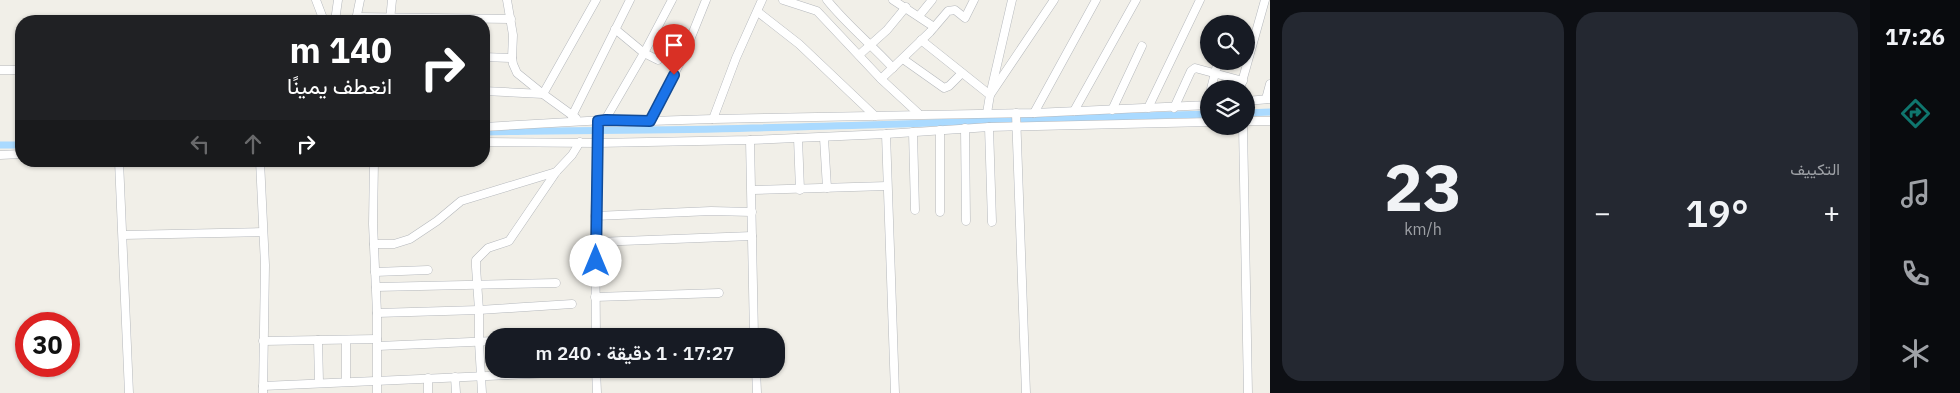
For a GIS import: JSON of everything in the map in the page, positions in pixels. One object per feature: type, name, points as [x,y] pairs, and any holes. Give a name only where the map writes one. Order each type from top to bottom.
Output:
[{"type":"street","points":[[316,0],[322,15]]},
{"type":"street","points":[[335,15],[338,0]]},
{"type":"street","points":[[357,15],[360,0]]},
{"type":"street","points":[[390,15],[392,0]]},
{"type":"street","points":[[508,0],[513,35],[512,58],[517,73],[576,119]]},
{"type":"street","points":[[543,94],[596,0]]},
{"type":"street","points":[[576,119],[615,29],[630,0]]},
{"type":"street","points":[[596,328],[595,216],[597,139],[600,122],[644,53],[672,0]]},
{"type":"street","points":[[650,121],[683,57],[706,0]]},
{"type":"street","points":[[713,118],[736,58],[762,0]]},
{"type":"street","points":[[783,0],[818,12],[881,79],[919,114]]},
{"type":"street","points":[[827,0],[893,68]]},
{"type":"street","points":[[893,0],[906,7],[934,28]]},
{"type":"street","points":[[919,16],[932,0]]},
{"type":"street","points":[[881,79],[951,10],[955,10],[965,18],[974,0]]},
{"type":"street","points":[[987,114],[1012,0]]},
{"type":"street","points":[[990,95],[1054,0]]},
{"type":"street","points":[[1034,113],[1096,0]]},
{"type":"street","points":[[1074,111],[1136,0]]},
{"type":"street","points":[[1148,108],[1200,0]]},
{"type":"street","points":[[1255,32],[1265,0]]},
{"type":"street","points":[[859,55],[887,30],[906,7]]},
{"type":"street","points":[[758,12],[799,44],[875,116]]},
{"type":"street","points":[[490,19],[511,19]]},
{"type":"street","points":[[615,29],[644,53],[658,60]]},
{"type":"street","points":[[846,42],[857,33]]},
{"type":"street","points":[[921,40],[990,95]]},
{"type":"street","points":[[1112,110],[1142,46]]},
{"type":"street","points":[[490,57],[512,58]]},
{"type":"street","points":[[903,59],[944,88],[949,86],[962,72]]},
{"type":"street","points":[[1174,108],[1193,69],[1198,67],[1232,80]]},
{"type":"street","points":[[0,70],[15,70]]},
{"type":"street","points":[[1213,80],[1215,72]]},
{"type":"street","points":[[1255,100],[1268,99],[1270,84]]},
{"type":"street","points":[[490,90],[543,94]]},
{"type":"street","points":[[490,126],[576,119],[600,122],[713,118],[1034,113],[1174,108],[1200,104]]},
{"type":"street","points":[[1016,113],[1026,393]]},
{"type":"street","points":[[1255,121],[1270,121]]},
{"type":"street","points":[[490,142],[580,142],[597,139],[750,140],[824,138],[965,128],[1200,122]]},
{"type":"street","points":[[989,127],[992,222]]},
{"type":"street","points":[[965,128],[966,221]]},
{"type":"street","points":[[940,130],[940,212]]},
{"type":"street","points":[[913,132],[915,210]]},
{"type":"street","points":[[886,134],[894,393]]},
{"type":"street","points":[[1243,135],[1248,393]]},
{"type":"street","points":[[798,138],[800,190]]},
{"type":"street","points":[[824,138],[827,188]]},
{"type":"street","points":[[750,140],[754,328]]},
{"type":"street","points":[[482,393],[476,260],[488,248],[509,241],[556,172],[572,155],[580,142]]},
{"type":"street","points":[[0,155],[15,154]]},
{"type":"street","points":[[119,167],[129,393]]},
{"type":"street","points":[[260,167],[264,265],[263,389],[319,382],[485,376]]},
{"type":"street","points":[[374,167],[374,244],[378,343],[377,393]]},
{"type":"street","points":[[374,244],[394,244],[410,239],[437,221],[461,201],[556,172]]},
{"type":"street","points":[[752,190],[887,186]]},
{"type":"street","points":[[595,216],[711,211],[752,212]]},
{"type":"street","points":[[123,235],[263,232]]},
{"type":"street","points":[[596,242],[752,236]]},
{"type":"street","points":[[375,272],[428,270]]},
{"type":"street","points":[[376,288],[556,283]]},
{"type":"street","points":[[595,297],[719,293]]},
{"type":"street","points":[[377,313],[479,310],[572,304]]},
{"type":"street","points":[[318,340],[319,382]]},
{"type":"street","points":[[262,341],[346,340],[378,343],[485,342]]},
{"type":"street","points":[[346,340],[346,381]]},
{"type":"street","points":[[455,377],[456,393]]},
{"type":"street","points":[[428,378],[428,393]]},
{"type":"street","points":[[596,378],[597,393]]},
{"type":"street","points":[[756,378],[757,393]]},
{"type":"waterway","points":[[1255,113],[1270,112]]},
{"type":"waterway","points":[[490,132],[809,127],[1200,114]]},
{"type":"waterway","points":[[0,145],[15,145]]},
{"type":"route","points":[[596,261],[595,216],[598,121],[650,121],[674,75]]}]
